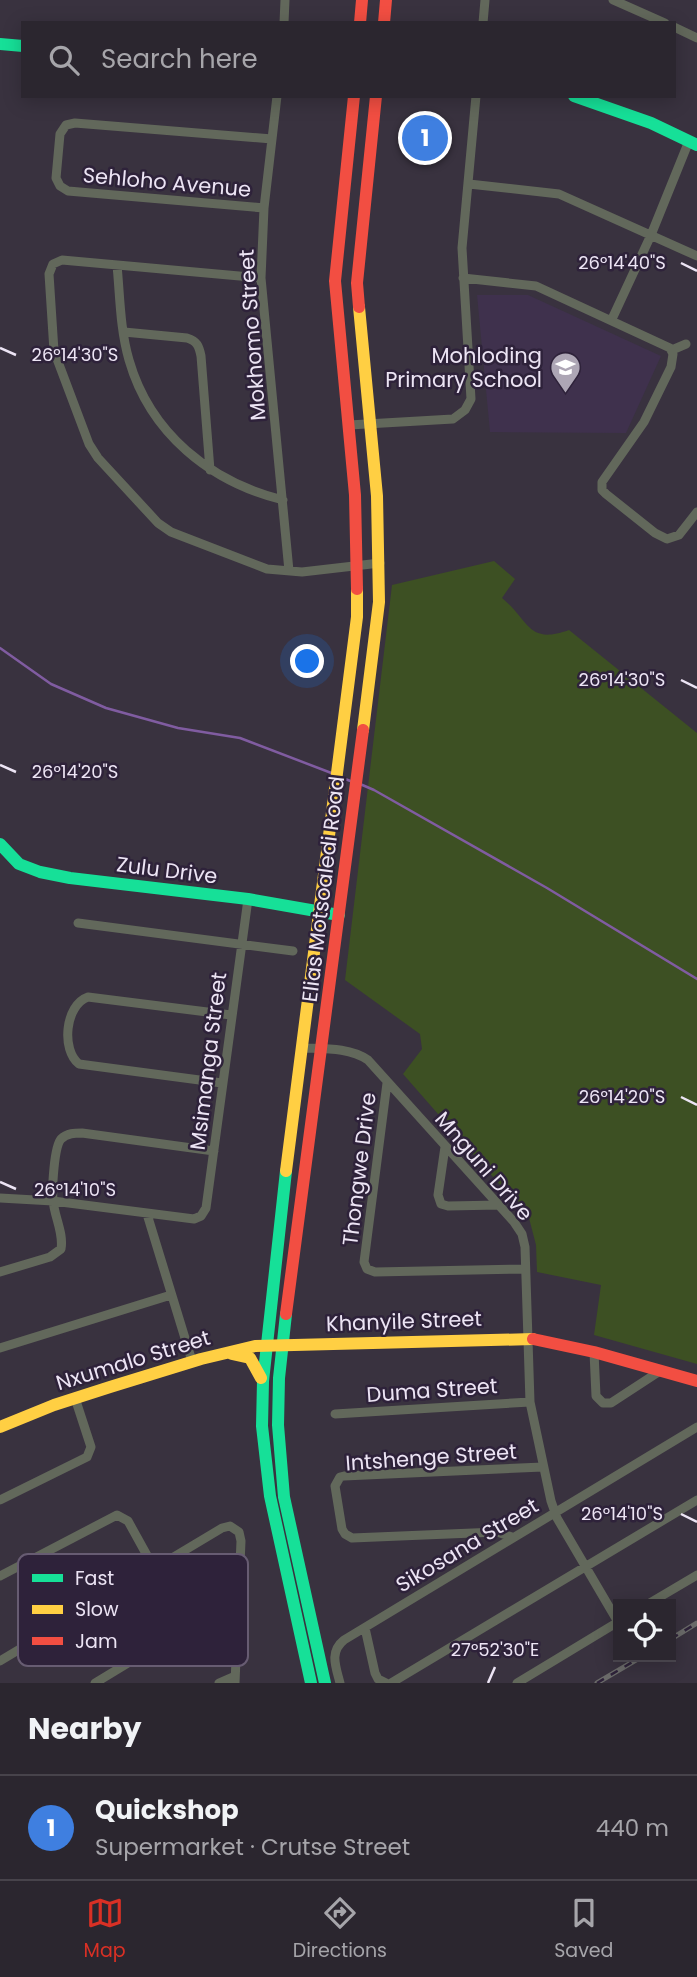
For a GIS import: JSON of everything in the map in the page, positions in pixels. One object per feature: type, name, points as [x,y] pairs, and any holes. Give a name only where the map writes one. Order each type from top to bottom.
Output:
[{"type":"main road","points":[[360,21],[362,0]]},
{"type":"main road","points":[[384,21],[386,0]]},
{"type":"main road","points":[[0,44],[21,46]]},
{"type":"main road","name":"Elias Motsoaledi Road","points":[[311,1683],[272,1506],[262,1426],[263,1381],[264,1346],[357,617],[355,495],[335,281],[354,98]]},
{"type":"main road","name":"Elias Motsoaledi Road","points":[[324,1683],[284,1497],[278,1426],[281,1346],[377,626],[380,563],[371,423],[357,283],[376,98]]},
{"type":"main road","points":[[580,98],[650,123],[693,143]]},
{"type":"main road","name":"Zulu Drive","points":[[0,844],[19,864],[40,872],[248,899],[339,915]]},
{"type":"main road","points":[[286,1311],[294,1333],[307,1344]]},
{"type":"main road","name":"Khanyile Street","points":[[281,1346],[527,1338],[594,1352],[697,1381]]},
{"type":"main road","name":"Nxumalo Street","points":[[0,1427],[75,1398],[218,1353],[281,1346]]},
{"type":"main road","points":[[218,1353],[250,1358],[263,1381]]},
{"type":"street","points":[[284,21],[285,0]]},
{"type":"street","points":[[483,21],[485,0]]},
{"type":"street","points":[[613,0],[660,21]]},
{"type":"street","points":[[676,28],[697,37]]},
{"type":"street","name":"Mokhomo Street","points":[[277,98],[264,208],[261,278],[289,571]]},
{"type":"street","points":[[349,425],[453,419],[470,404],[462,248],[476,98]]},
{"type":"street","name":"Sehloho Avenue","points":[[264,208],[68,191],[60,186],[56,178],[60,134],[71,123],[272,139]]},
{"type":"street","points":[[612,319],[693,143]]},
{"type":"street","points":[[469,184],[559,194],[697,256]]},
{"type":"street","points":[[261,278],[62,260],[54,264],[49,274],[54,351],[89,444],[98,458],[146,511],[171,532],[267,569],[302,572],[380,563]]},
{"type":"street","points":[[117,265],[128,359],[146,402],[175,441],[210,470],[246,489],[283,500]]},
{"type":"street","points":[[463,278],[531,284],[612,319],[672,350],[687,344]]},
{"type":"street","points":[[124,332],[187,338],[198,345],[210,470]]},
{"type":"street","points":[[672,350],[671,366],[644,422],[601,484],[606,494],[655,533],[667,539],[675,538],[697,512]]},
{"type":"street","name":"Msimanga Street","points":[[147,1214],[190,1219],[198,1218],[205,1208],[248,899]]},
{"type":"street","points":[[78,923],[293,951]]},
{"type":"street","points":[[222,1083],[79,1064],[70,1054],[68,1043],[74,1009],[81,1000],[88,997],[231,1015]]},
{"type":"street","name":"Mnguni Drive","points":[[301,1048],[359,1055],[368,1060],[522,1234],[530,1402],[543,1467],[554,1512],[613,1614]]},
{"type":"street","name":"Thongwe Drive","points":[[387,1083],[364,1262],[366,1269],[375,1272],[524,1269]]},
{"type":"street","points":[[0,1272],[50,1257],[61,1249],[62,1242],[53,1201],[58,1144],[64,1136],[71,1133],[214,1151]]},
{"type":"street","points":[[445,1147],[438,1195],[441,1204],[499,1205]]},
{"type":"street","points":[[0,1198],[53,1201],[147,1214],[192,1361]]},
{"type":"street","points":[[0,1348],[171,1295]]},
{"type":"street","points":[[594,1352],[596,1396],[603,1403],[611,1403],[660,1371]]},
{"type":"street","points":[[0,1500],[88,1457],[91,1447],[75,1398]]},
{"type":"street","name":"Duma Street","points":[[335,1414],[530,1402]]},
{"type":"street","name":"Sikosana Street","points":[[340,1683],[333,1656],[340,1643],[697,1427]]},
{"type":"street","name":"Intshenge Street","points":[[512,1537],[497,1532],[352,1538],[343,1532],[335,1486],[340,1477],[344,1476],[543,1467]]},
{"type":"street","points":[[365,1628],[375,1673],[378,1679],[389,1683],[697,1500]]},
{"type":"street","points":[[42,1554],[117,1515],[128,1521],[146,1554]]},
{"type":"street","points":[[179,1554],[226,1526],[234,1527],[241,1536],[240,1554]]},
{"type":"street","points":[[0,1576],[18,1567]]},
{"type":"street","points":[[656,1599],[697,1575]]},
{"type":"street","points":[[517,1683],[613,1625]]},
{"type":"street","points":[[0,1661],[18,1650]]},
{"type":"street","points":[[95,1683],[123,1666]]},
{"type":"street","points":[[219,1683],[235,1679]]},
{"type":"shaded area","name":"Mohloding Primary School","points":[[477,295],[528,295],[661,356],[626,433],[490,432]]},
{"type":"green space","points":[[494,561],[515,579],[502,598],[530,628],[545,635],[569,630],[697,733],[697,1364],[594,1335],[601,1285],[537,1272],[536,1245],[529,1218],[403,1074],[422,1049],[420,1034],[345,980],[392,585]]},
{"type":"waterway","points":[[0,648],[51,684],[106,708],[178,728],[240,738],[334,774]]},
{"type":"waterway","points":[[340,777],[353,782]]},
{"type":"waterway","points":[[360,784],[547,888],[697,979]]},
{"type":"railway","points":[[676,1636],[697,1623]]},
{"type":"railway","points":[[597,1683],[633,1662]]},
{"type":"traffic: fast","points":[[0,44],[21,46]]},
{"type":"traffic: fast","points":[[580,98],[651,123],[697,145]]},
{"type":"traffic: fast","points":[[0,844],[19,864],[40,872],[248,899],[339,915]]},
{"type":"traffic: fast","points":[[286,1171],[263,1381],[262,1426],[270,1496],[311,1683]]},
{"type":"traffic: fast","points":[[286,1314],[279,1378],[278,1425],[284,1497],[325,1683]]},
{"type":"traffic: slow","points":[[359,307],[377,496],[379,602],[363,730]]},
{"type":"traffic: slow","points":[[286,1171],[357,617],[357,589]]},
{"type":"traffic: slow","points":[[0,1427],[54,1405],[110,1387],[201,1359],[255,1346],[533,1339]]},
{"type":"traffic: slow","points":[[232,1354],[250,1358],[261,1378]]},
{"type":"traffic: jam","points":[[360,21],[362,0]]},
{"type":"traffic: jam","points":[[384,21],[386,0]]},
{"type":"traffic: jam","points":[[354,98],[335,281],[355,495],[357,589]]},
{"type":"traffic: jam","points":[[359,307],[357,283],[376,98]]},
{"type":"traffic: jam","points":[[286,1314],[363,730]]},
{"type":"traffic: jam","points":[[533,1339],[594,1352],[697,1381]]},
{"type":"place","name":"Quickshop","points":[[425,138]]},
{"type":"place","name":"Mohloding Primary School","points":[[565,394]]}]
